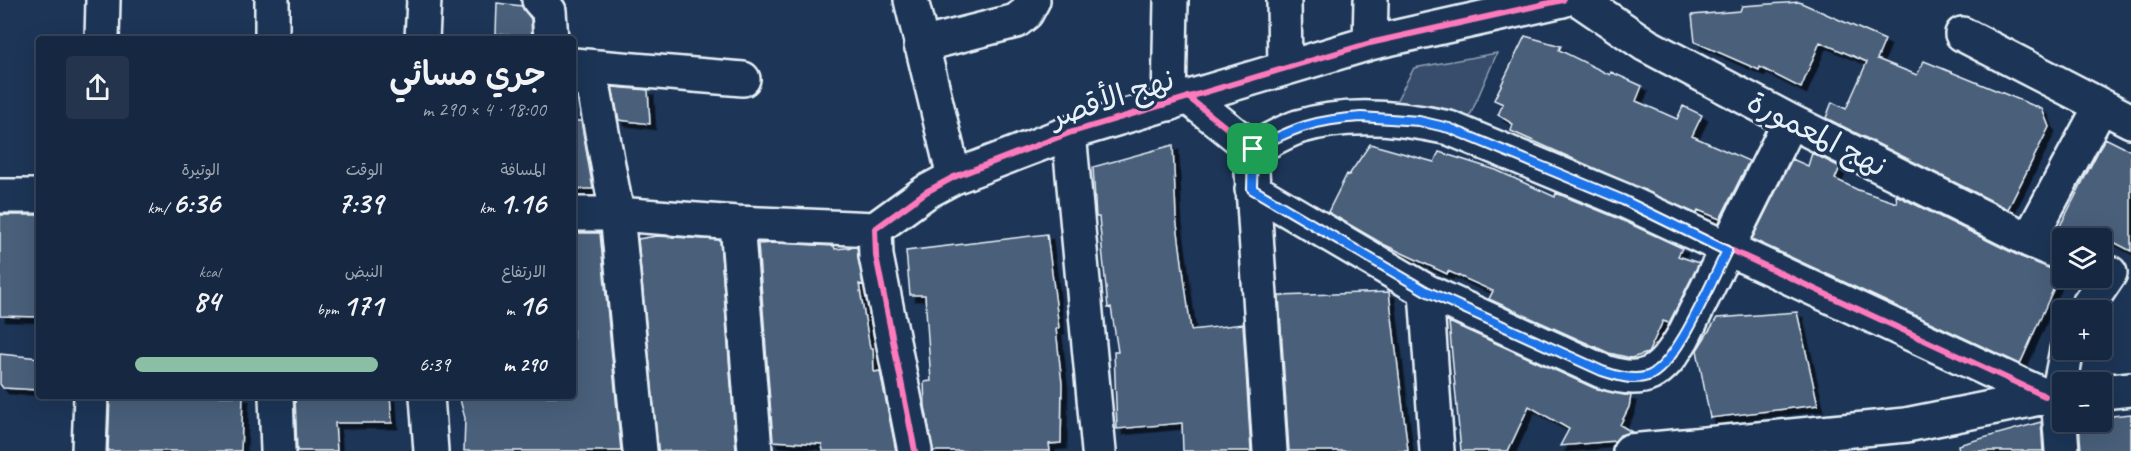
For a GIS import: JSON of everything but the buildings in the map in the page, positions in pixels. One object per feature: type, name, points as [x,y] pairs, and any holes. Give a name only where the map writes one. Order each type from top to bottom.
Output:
[{"type":"street","points":[[102,36],[103,0]]},
{"type":"street","points":[[272,0],[272,36]]},
{"type":"street","points":[[422,36],[424,0]]},
{"type":"street","points":[[539,0],[549,11],[551,36]]},
{"type":"street","points":[[911,0],[954,177]]},
{"type":"street","points":[[921,45],[1016,21],[1026,13],[1033,0]]},
{"type":"street","points":[[1171,0],[1179,100],[1253,149]]},
{"type":"street","points":[[1284,0],[1285,68]]},
{"type":"street","points":[[1370,43],[1371,0]]},
{"type":"street","name":"نهج الأقصر","points":[[875,229],[926,192],[954,177],[1069,133],[1370,43],[1563,0]]},
{"type":"street","name":"نهج المعمورة","points":[[1580,0],[1646,45],[1790,121],[2052,250]]},
{"type":"street","points":[[1962,34],[2131,121]]},
{"type":"street","points":[[576,67],[743,80]]},
{"type":"street","points":[[576,69],[584,74],[595,94],[617,214],[640,451]]},
{"type":"street","points":[[2029,240],[2102,106]]},
{"type":"street","points":[[1253,149],[1296,127],[1329,119],[1361,117],[1419,121],[1449,128],[1623,200],[1727,251],[2052,395]]},
{"type":"street","points":[[1252,189],[1426,291],[1602,371],[1622,378],[1647,376],[1670,359],[1727,251],[1790,121]]},
{"type":"street","points":[[1069,133],[1099,451]]},
{"type":"street","points":[[1253,149],[1252,189],[1270,451]]},
{"type":"street","points":[[0,196],[36,196]]},
{"type":"street","points":[[576,214],[617,214],[737,223],[875,229],[876,256],[915,451]]},
{"type":"street","points":[[737,223],[755,451]]},
{"type":"street","points":[[2093,300],[2114,275]]},
{"type":"street","points":[[1426,291],[1437,451]]},
{"type":"street","points":[[2112,391],[2131,389]]},
{"type":"street","points":[[1630,451],[1906,425],[2052,397]]},
{"type":"street","points":[[88,451],[91,399]]},
{"type":"street","points":[[276,399],[278,451]]},
{"type":"street","points":[[427,399],[431,451]]},
{"type":"street","points":[[2060,432],[2062,451]]},
{"type":"shaded area","points":[[1497,53],[1466,125],[1393,107],[1414,68]]},
{"type":"cycle path","points":[[915,451],[876,256],[875,229],[926,192],[954,177],[1069,133],[1370,43],[1563,0]]},
{"type":"cycle path","points":[[1188,97],[1253,149],[1298,127],[1335,119],[1393,119],[1449,128],[1623,200],[2045,396]]},
{"type":"route","points":[[1361,117],[1419,121],[1449,128],[1494,144],[1623,200],[1727,251],[1670,359],[1659,370],[1647,376],[1622,378],[1426,291],[1252,189],[1253,149],[1296,127],[1329,119],[1361,117]]}]
